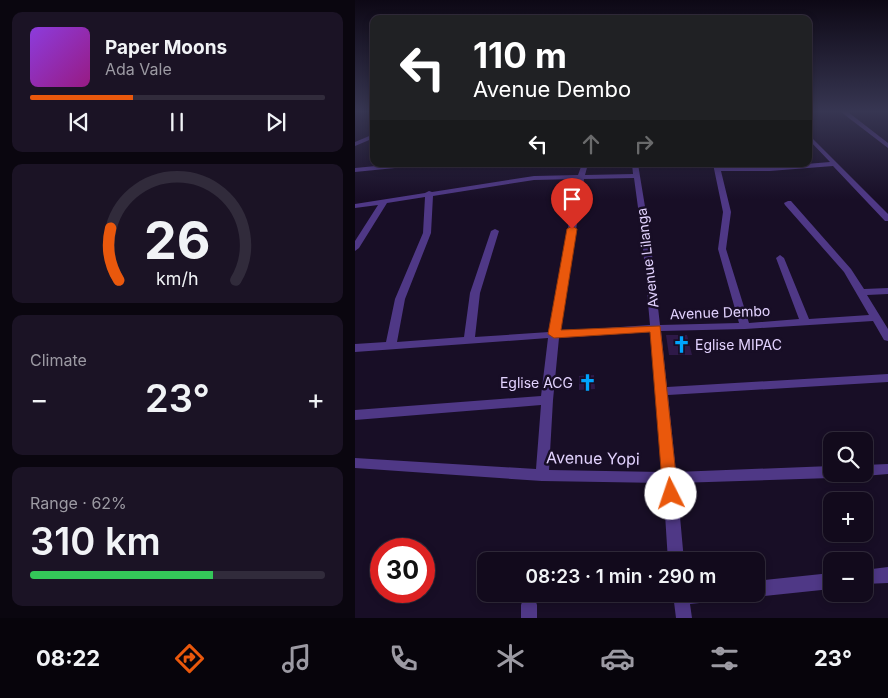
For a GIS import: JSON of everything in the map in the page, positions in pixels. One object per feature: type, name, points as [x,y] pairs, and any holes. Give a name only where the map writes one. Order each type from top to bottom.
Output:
[{"type":"street","points":[[812,144],[835,164],[888,219]]},
{"type":"street","points":[[812,165],[835,164]]},
{"type":"street","points":[[355,170],[385,167]]},
{"type":"street","points":[[542,475],[554,334],[584,167]]},
{"type":"street","points":[[717,167],[727,212],[722,249],[745,326]]},
{"type":"street","points":[[744,167],[786,167]]},
{"type":"street","points":[[355,206],[534,178],[581,176],[636,170]]},
{"type":"street","name":"Avenue Lilanga","points":[[636,170],[646,237],[662,390],[675,552]]},
{"type":"street","points":[[391,345],[400,299],[427,233],[429,193]]},
{"type":"street","points":[[355,248],[384,202]]},
{"type":"street","points":[[788,203],[849,271],[888,338]]},
{"type":"street","points":[[469,340],[475,293],[495,231]]},
{"type":"street","points":[[780,258],[806,323]]},
{"type":"street","points":[[861,292],[888,291]]},
{"type":"street","name":"Avenue Dembo","points":[[355,348],[655,328],[745,326],[876,318]]},
{"type":"street","points":[[662,390],[888,378]]},
{"type":"street","points":[[355,415],[547,400]]},
{"type":"street","name":"Avenue Yopi","points":[[355,463],[542,475],[669,478],[823,472]]},
{"type":"street","points":[[873,470],[888,469]]},
{"type":"street","points":[[873,577],[888,575]]},
{"type":"street","points":[[765,588],[823,582]]},
{"type":"street","points":[[682,602],[684,618]]},
{"type":"building","name":"Eglise MIPAC","points":[[666,335],[687,335],[692,355],[669,355]]},
{"type":"building","name":"Eglise ACG","points":[[594,375],[595,389],[579,390],[579,376]]},
{"type":"place","name":"Eglise MIPAC","points":[[681,344]]},
{"type":"place","name":"Eglise ACG","points":[[587,382]]},
{"type":"route","points":[[572,229],[554,334],[655,328],[671,494]]}]
